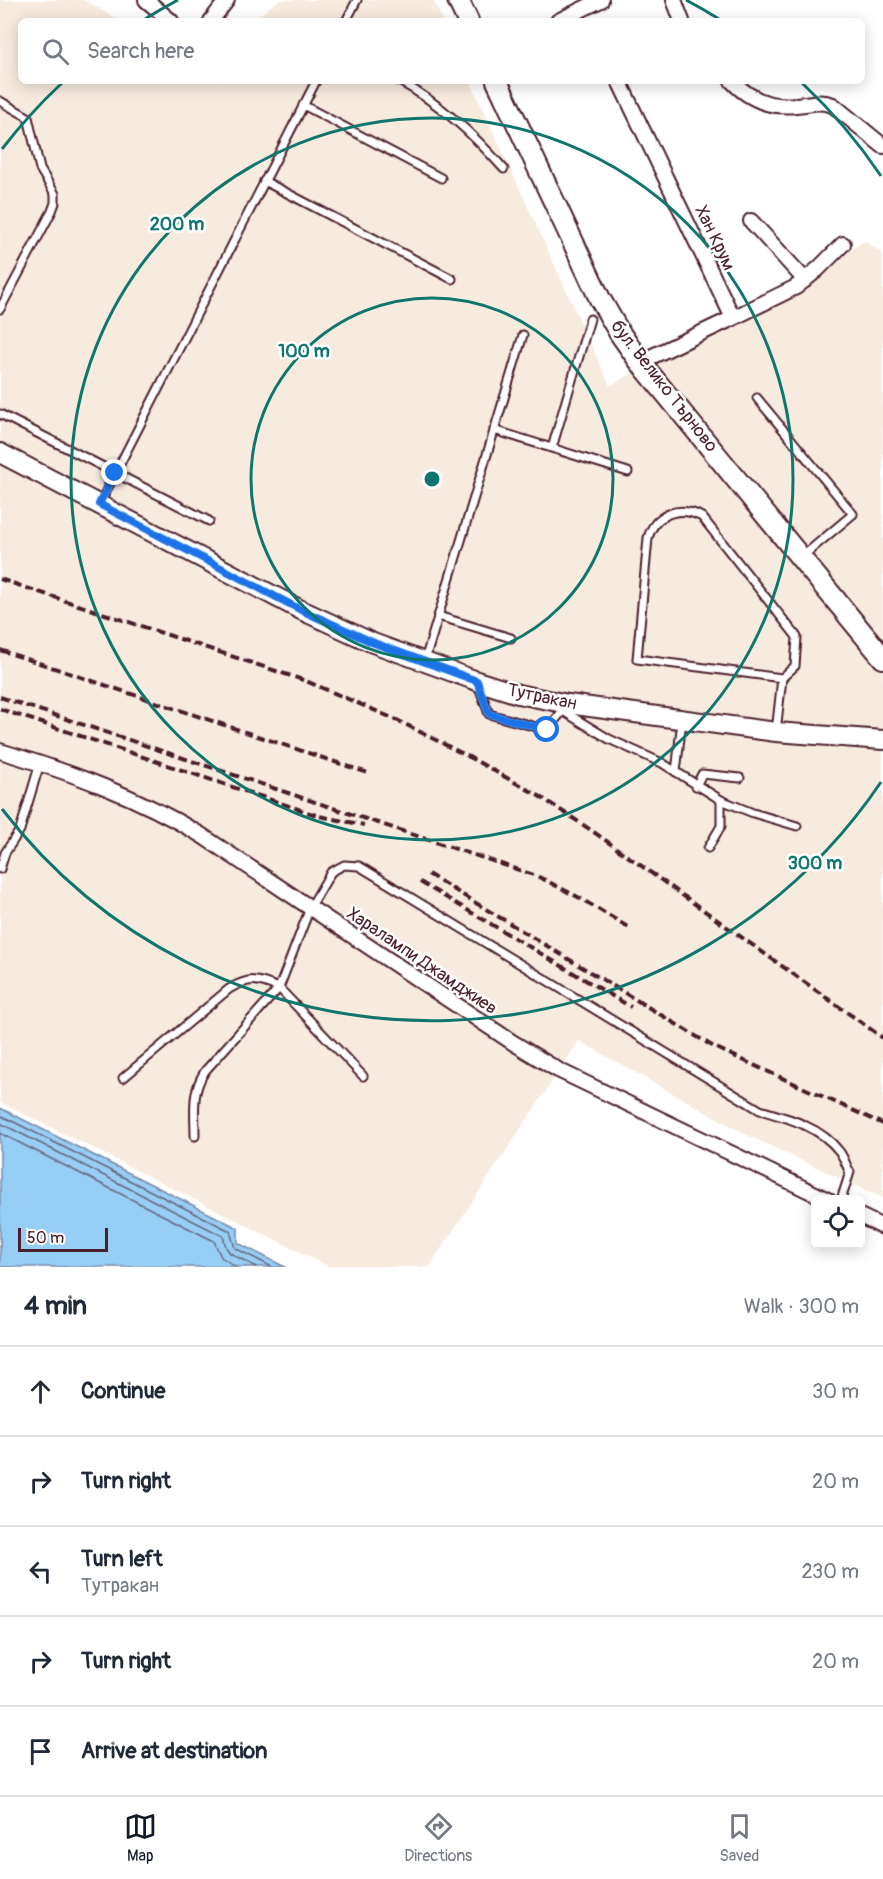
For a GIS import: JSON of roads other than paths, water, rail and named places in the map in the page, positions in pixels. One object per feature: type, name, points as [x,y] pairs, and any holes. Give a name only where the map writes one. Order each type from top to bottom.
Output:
[{"type":"main road","points":[[458,0],[467,18]]},
{"type":"main road","name":"бул. Велико Търново","points":[[498,84],[600,299],[619,332],[640,362],[883,658]]},
{"type":"street","points":[[146,0],[167,18]]},
{"type":"street","points":[[212,18],[227,0]]},
{"type":"street","points":[[562,18],[582,4],[601,0]]},
{"type":"street","points":[[675,0],[681,18]]},
{"type":"street","points":[[582,4],[589,18]]},
{"type":"street","name":"Хан Крум","points":[[620,84],[733,318]]},
{"type":"street","points":[[735,84],[742,92],[758,101],[776,106],[794,106],[823,101],[833,105],[883,146]]},
{"type":"street","points":[[751,221],[805,280]]},
{"type":"street","points":[[640,362],[796,287],[843,244]]},
{"type":"street","name":"Тутракан","points":[[0,453],[301,610],[374,643],[477,681],[566,708],[776,732],[883,741]]},
{"type":"street","name":"Харалампи Джамджиев","points":[[0,751],[111,789],[166,813],[512,1042],[558,1070],[818,1195]]},
{"type":"street","points":[[865,1218],[883,1227]]},
{"type":"lane","points":[[348,18],[357,0]]},
{"type":"lane","points":[[99,504],[314,84]]},
{"type":"lane","points":[[404,84],[440,106],[463,125],[504,169]]},
{"type":"lane","points":[[0,101],[28,117],[40,169],[55,194],[52,211],[0,309]]},
{"type":"lane","points":[[303,105],[441,178]]},
{"type":"lane","points":[[264,181],[452,279]]},
{"type":"lane","points":[[552,448],[590,319]]},
{"type":"lane","points":[[425,662],[523,335]]},
{"type":"lane","points":[[757,398],[853,514],[801,557]]},
{"type":"lane","points":[[0,414],[210,521]]},
{"type":"lane","points":[[494,430],[628,472]]},
{"type":"lane","points":[[776,732],[782,678],[795,666],[797,637],[702,517],[683,511],[671,512],[659,519],[651,527],[648,538],[637,659],[782,678]]},
{"type":"lane","points":[[438,616],[511,638]]},
{"type":"lane","points":[[477,681],[489,714],[547,730],[566,708],[592,730],[645,754],[721,800],[797,826]]},
{"type":"lane","points":[[676,772],[682,720]]},
{"type":"lane","points":[[0,869],[5,853],[20,830],[40,763]]},
{"type":"lane","points":[[696,786],[702,774],[740,778]]},
{"type":"lane","points":[[708,848],[721,826],[721,800]]},
{"type":"lane","points":[[195,1136],[194,1095],[205,1071],[279,987],[310,908],[331,872],[344,865],[359,866],[760,1110],[789,1118],[817,1131],[839,1151],[850,1173],[843,1195]]},
{"type":"lane","points":[[123,1078],[229,989],[242,982],[257,980],[279,987],[363,1076]]},
{"type":"water","points":[[0,1108],[238,1228],[238,1243],[285,1267],[0,1267]]},
{"type":"railway","points":[[0,579],[306,681],[397,720],[469,757],[536,794],[591,830],[883,1038]]},
{"type":"railway","points":[[0,650],[368,773]]},
{"type":"railway","points":[[0,697],[537,876],[578,897],[631,929]]},
{"type":"railway","points":[[0,709],[319,816],[364,825]]},
{"type":"railway","points":[[428,874],[714,1047],[883,1124]]},
{"type":"railway","points":[[420,882],[631,1007]]}]
